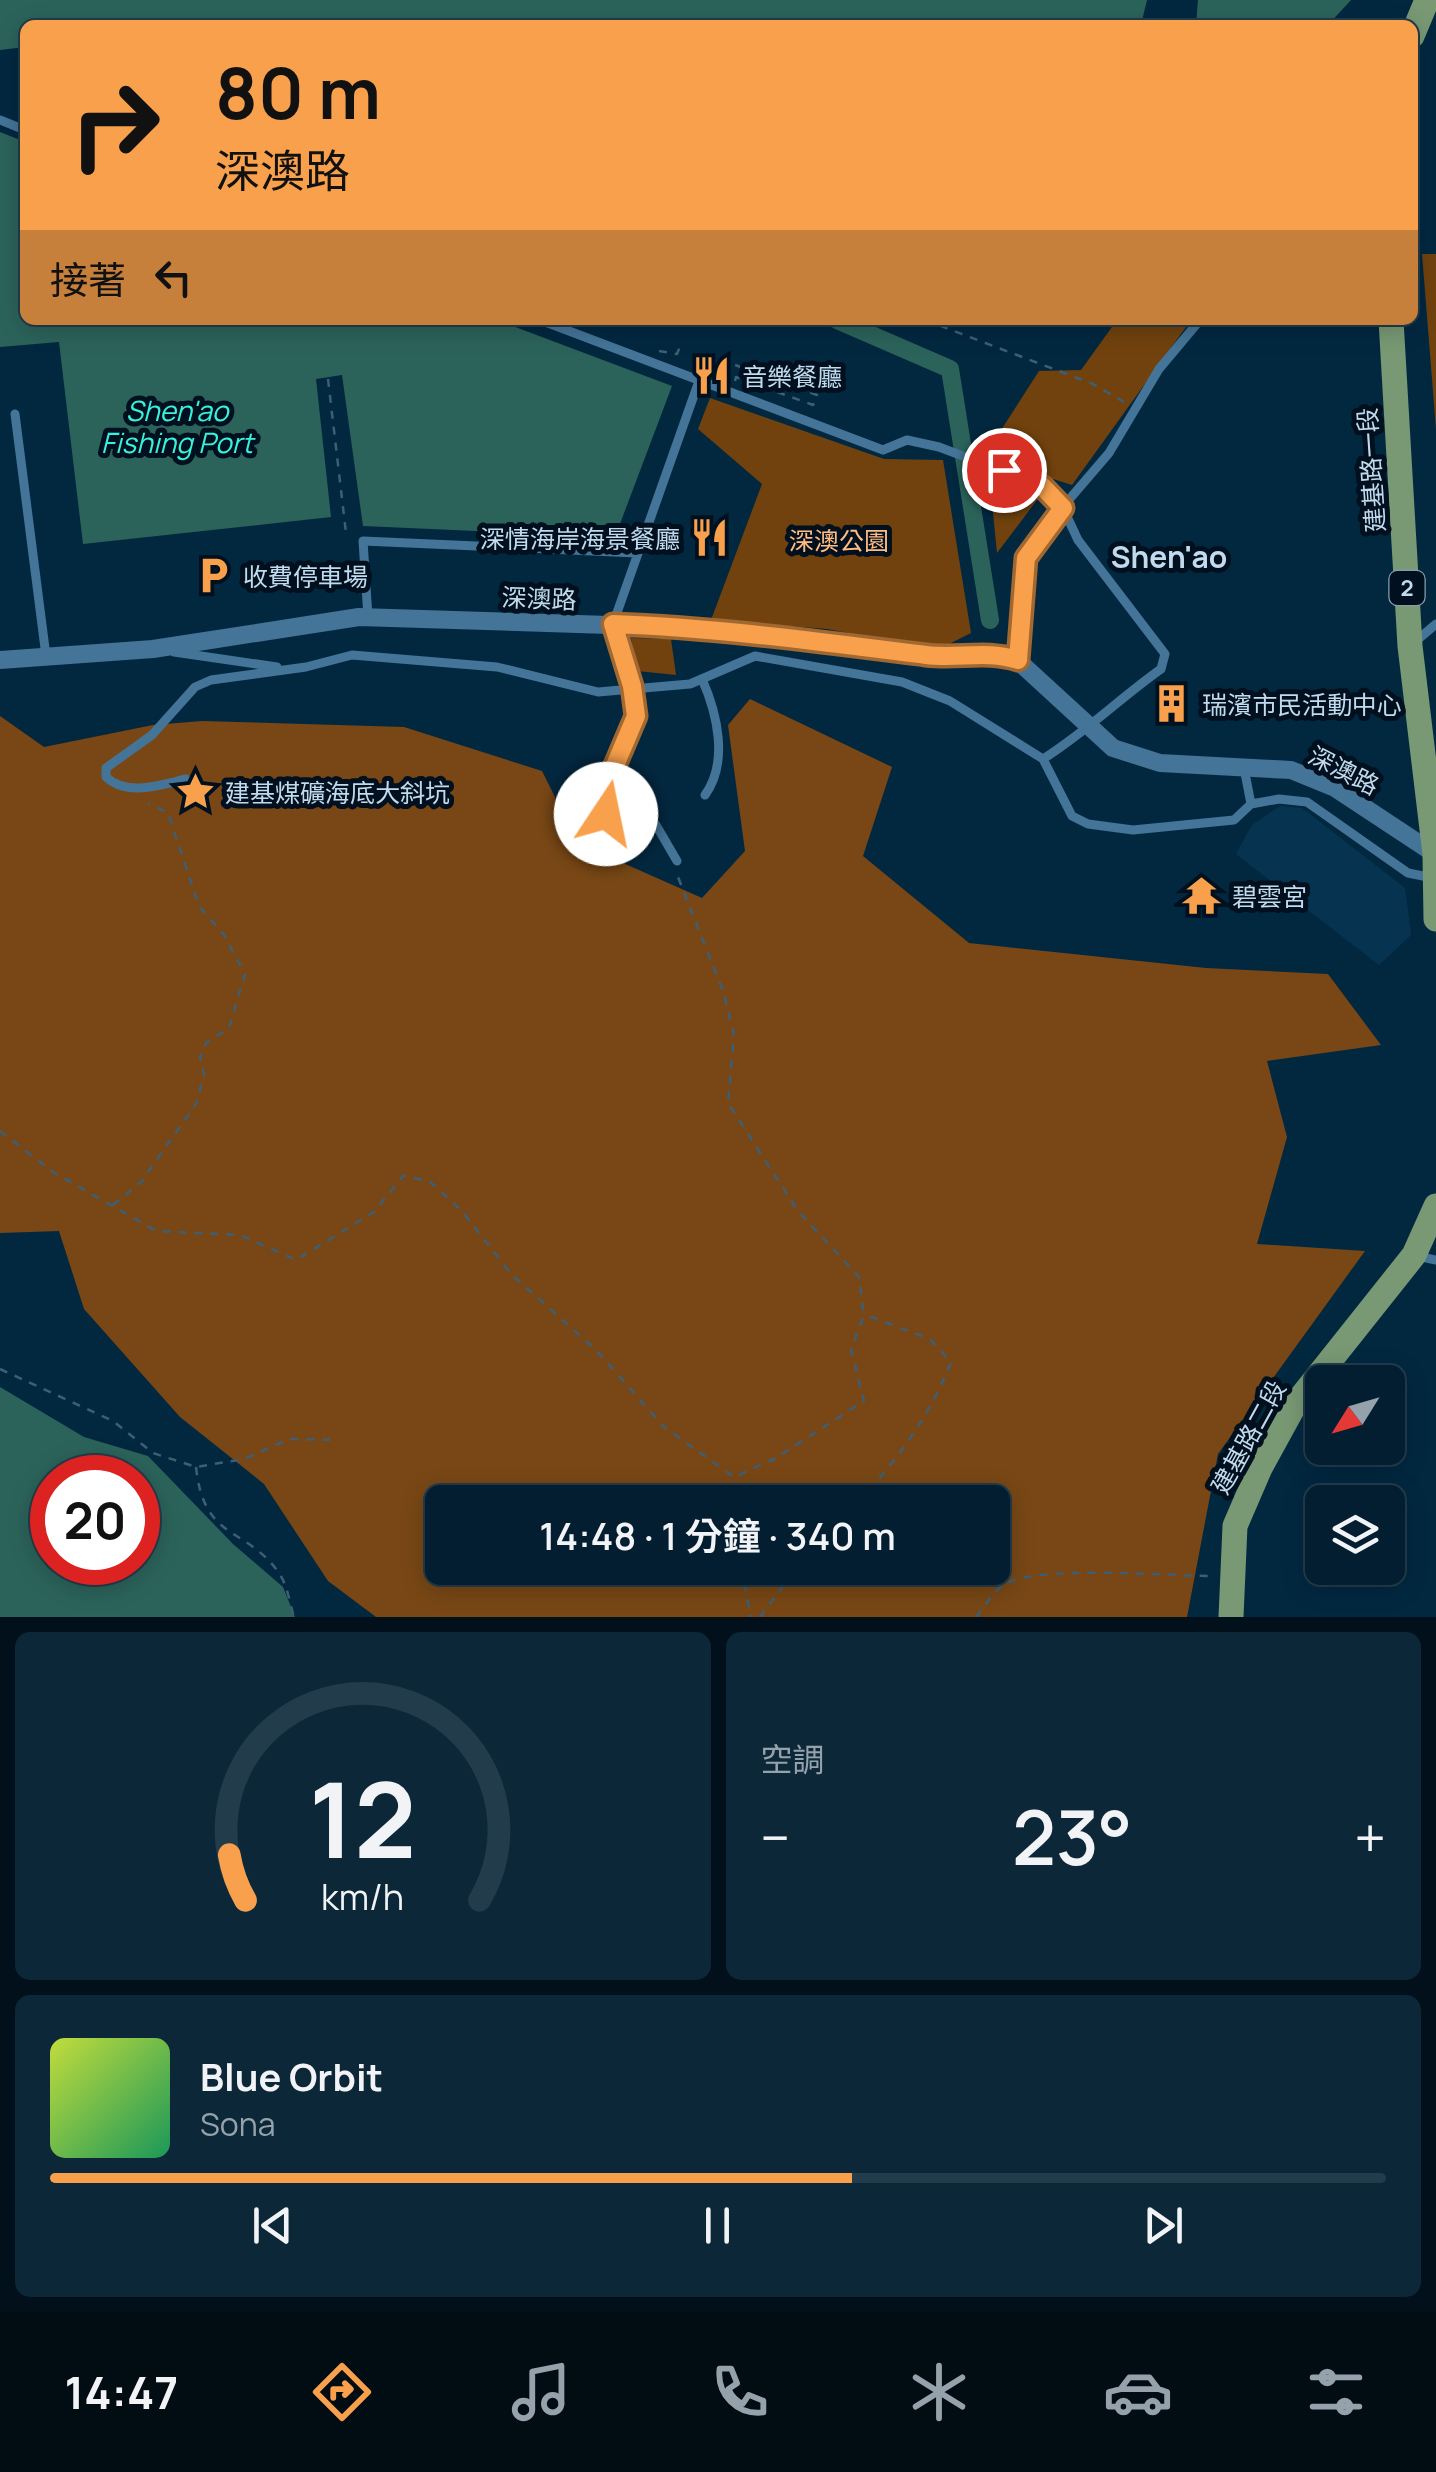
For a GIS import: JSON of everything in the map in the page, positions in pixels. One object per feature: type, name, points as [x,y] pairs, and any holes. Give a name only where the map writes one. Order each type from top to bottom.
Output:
[{"type":"main road","name":"建基路一段","points":[[1391,325],[1410,646],[1434,866]]},
{"type":"main road","name":"2","points":[[1434,866],[1436,919]]},
{"type":"main road","name":"建基路二段","points":[[1231,1617],[1235,1526],[1260,1468],[1294,1406],[1425,1258],[1436,1206]]},
{"type":"street","name":"深澳路","points":[[0,660],[153,649],[368,617],[702,628],[930,656],[995,653],[1018,660],[1113,748],[1160,763],[1292,770],[1336,788],[1434,866]]},
{"type":"lane","points":[[553,325],[883,450],[907,440],[1042,486],[1063,508],[1078,540],[1164,654],[1161,669],[1110,707],[1092,728],[1043,759]]},
{"type":"lane","points":[[1018,660],[1026,558],[1109,453],[1134,408],[1196,325]]},
{"type":"lane","points":[[677,860],[656,825],[606,814],[608,782],[636,716],[632,686],[613,624],[699,380]]},
{"type":"lane","points":[[15,414],[46,656]]},
{"type":"lane","points":[[368,617],[363,541],[637,553]]},
{"type":"lane","points":[[1410,646],[1436,624]]},
{"type":"lane","points":[[153,649],[290,668]]},
{"type":"lane","points":[[186,780],[142,789],[116,786],[106,778],[106,768],[152,735],[195,687],[211,680],[352,656],[497,667],[598,692],[632,686],[664,689],[755,656],[902,682],[950,701],[1043,759],[1072,816],[1088,824],[1133,830],[1234,820],[1251,804],[1279,799],[1307,802],[1408,873],[1434,866]]},
{"type":"lane","points":[[702,678],[719,728],[716,780],[705,795]]},
{"type":"lane","points":[[1244,765],[1251,804]]},
{"type":"path","points":[[938,325],[1093,384],[1134,408]]},
{"type":"path","points":[[677,354],[681,344]]},
{"type":"path","points":[[731,392],[736,377],[813,405],[817,394],[735,364]]},
{"type":"path","points":[[328,378],[346,533]]},
{"type":"path","points":[[113,1204],[140,1182],[196,1104],[204,1074],[200,1057],[206,1044],[229,1028],[245,974],[224,936],[199,906],[168,813],[116,786]]},
{"type":"path","points":[[0,1131],[53,1172],[156,1231],[240,1235],[296,1260],[374,1212],[402,1176],[429,1181],[462,1211],[510,1274],[596,1350],[663,1426],[734,1477],[774,1459],[864,1401],[852,1349],[864,1315],[859,1277],[816,1235],[728,1103],[734,1035],[723,991],[676,880],[677,860]]},
{"type":"path","points":[[864,1315],[930,1339],[951,1362],[939,1392],[874,1485]]},
{"type":"path","points":[[0,1369],[112,1421],[153,1452],[196,1468],[244,1459],[289,1439],[338,1440]]},
{"type":"path","points":[[196,1468],[200,1500],[221,1525],[280,1574],[294,1617]]},
{"type":"path","points":[[976,1617],[1002,1586],[1021,1577],[1055,1573],[1230,1576]]},
{"type":"path","points":[[744,1585],[751,1617]]},
{"type":"path","points":[[760,1617],[784,1585]]},
{"type":"shaded area","points":[[750,699],[892,767],[863,856],[969,943],[1206,968],[1328,974],[1381,1045],[1267,1061],[1287,1137],[1257,1244],[1365,1251],[1218,1454],[1187,1617],[376,1617],[328,1581],[264,1484],[180,1417],[84,1309],[59,1231],[0,1233],[0,716],[44,747],[153,725],[202,721],[404,727],[542,771],[578,843],[702,898],[745,851],[728,725]]},
{"type":"shaded area","points":[[1280,806],[1302,808],[1405,888],[1411,935],[1379,965],[1236,854],[1252,825]]},
{"type":"green space","points":[[1422,254],[1436,254],[1436,429]]},
{"type":"green space","points":[[1113,325],[1187,325],[1072,485],[1053,479],[997,553],[987,452],[1039,371],[1081,370]]},
{"type":"green space","name":"深澳公園","points":[[710,398],[884,459],[943,460],[971,633],[937,650],[827,629],[711,620],[762,484],[698,429]]},
{"type":"green space","points":[[631,638],[671,639],[676,675],[637,671]]},
{"type":"water","points":[[0,0],[1147,0],[1142,20],[20,20],[20,48],[0,50]]},
{"type":"water","points":[[1198,0],[1351,0],[1333,20],[1196,20]]},
{"type":"water","name":"Shen'ao Fishing Port","points":[[0,132],[20,140],[20,325],[510,325],[672,386],[615,537],[363,526],[342,375],[316,379],[331,517],[83,544],[59,342],[0,347]]},
{"type":"water","points":[[0,1387],[84,1437],[145,1455],[30,1455],[30,1585],[160,1585],[160,1468],[233,1544],[283,1587],[295,1617],[0,1617]]},
{"type":"waterway","points":[[849,325],[950,369],[990,620]]},
{"type":"place","name":"音樂餐廳","points":[[712,376]]},
{"type":"place","name":"深情海岸海景餐廳","points":[[710,538]]},
{"type":"place","name":"收費停車場","points":[[213,576]]},
{"type":"place","name":"瑞濱市民活動中心","points":[[1172,704]]},
{"type":"place","name":"建基煤礦海底大斜坑","points":[[195,792]]},
{"type":"place","name":"碧雲宮","points":[[1202,896]]},
{"type":"district","name":"Shen'ao","points":[[1169,556]]},
{"type":"route","points":[[606,814],[608,782],[636,716],[632,686],[613,624],[702,628],[874,646],[930,656],[995,653],[1018,660],[1026,558],[1063,508],[1042,486],[1004,470]]}]
